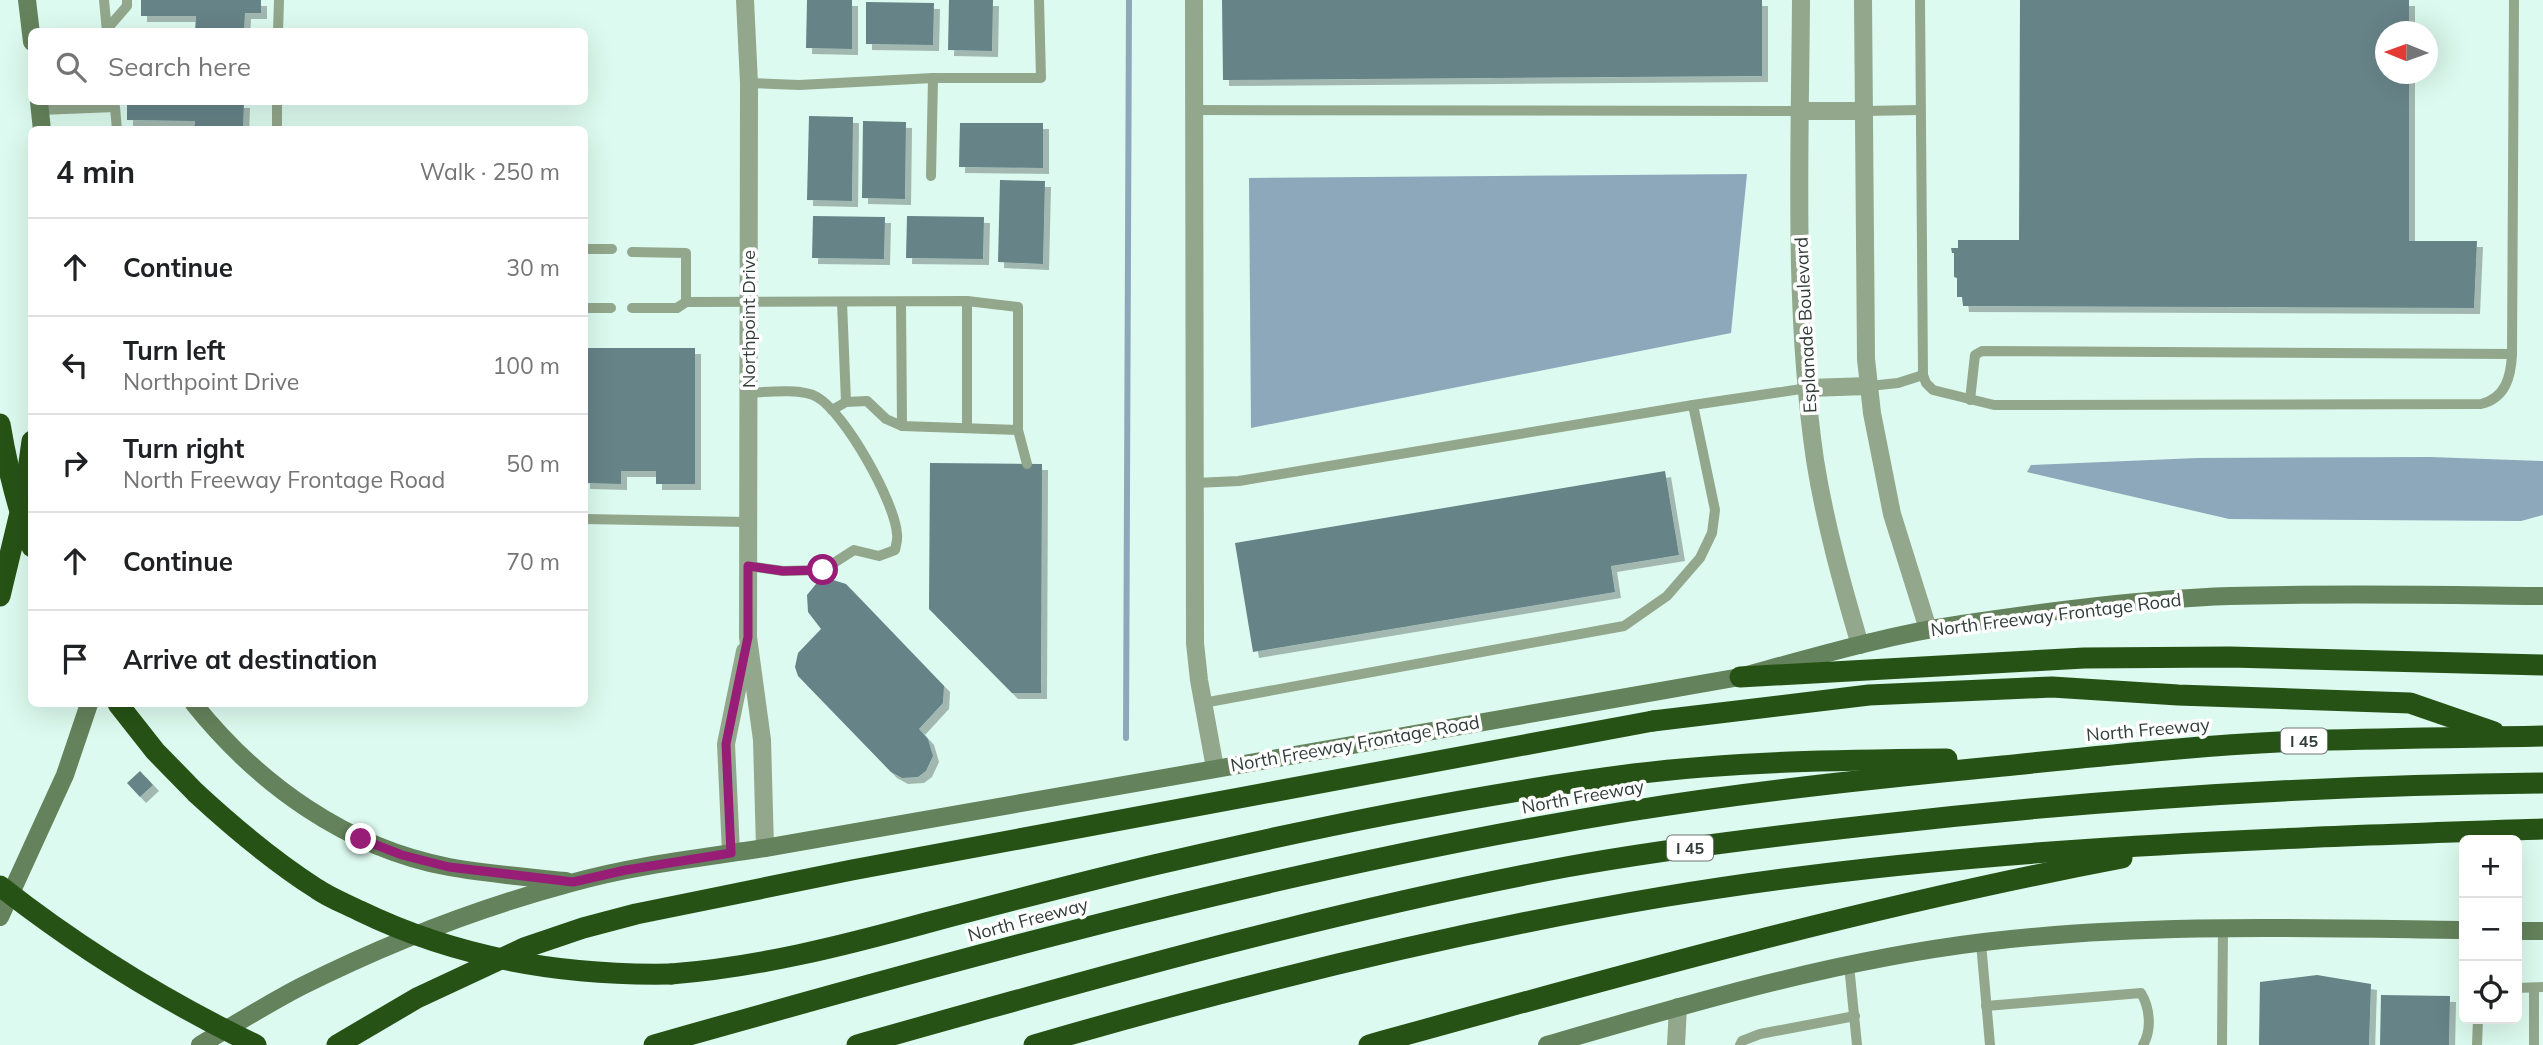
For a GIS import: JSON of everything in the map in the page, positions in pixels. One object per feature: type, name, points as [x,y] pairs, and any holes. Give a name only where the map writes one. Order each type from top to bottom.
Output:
[{"type":"highway","points":[[0,424],[5,458],[28,537]]},
{"type":"highway","points":[[0,596],[28,470]]},
{"type":"highway","points":[[1740,677],[2084,658],[2230,657],[2543,665]]},
{"type":"highway","points":[[337,1045],[416,998],[524,948],[636,914],[866,868],[1653,721],[1869,695],[2052,687],[2178,695],[2410,703],[2510,737]]},
{"type":"highway","points":[[120,707],[155,751],[196,793],[269,856],[319,891],[436,942],[515,961],[593,973],[671,974],[711,971],[797,957],[1140,869],[1380,815],[1474,797],[1637,774],[1734,766],[1825,761],[2100,756]]},
{"type":"highway","name":"North Freeway","points":[[654,1045],[1146,912],[1437,846],[1618,813],[1864,779],[2100,756],[2300,741],[2543,736]]},
{"type":"highway","name":"I 45","points":[[857,1045],[1146,964],[1253,937],[1454,889],[1571,866],[1810,832],[2039,806],[2303,789],[2543,783]]},
{"type":"highway","points":[[1034,1045],[1289,974],[1474,933],[1664,897],[1954,860],[2227,840],[2543,829]]},
{"type":"highway","points":[[1369,1045],[1707,953],[1902,906],[2065,869],[2227,840]]},
{"type":"highway","points":[[0,886],[40,917],[114,966],[219,1027],[256,1045]]},
{"type":"highway","points":[[1041,1045],[1061,1037]]},
{"type":"main road","points":[[27,0],[30,28]]},
{"type":"main road","points":[[39,106],[42,126]]},
{"type":"main road","name":"North Freeway Frontage Road","points":[[200,1045],[299,988],[357,960],[464,917],[573,882],[626,870],[1740,677],[1928,629],[2126,604],[2228,596],[2543,596]]},
{"type":"main road","points":[[0,917],[65,775],[88,707]]},
{"type":"main road","points":[[196,707],[215,730],[265,778],[306,808],[361,839],[402,855],[449,867],[573,882]]},
{"type":"main road","points":[[1547,1045],[1678,1007],[1849,965],[1982,943],[2112,931],[2223,928],[2459,930]]},
{"type":"main road","points":[[2522,930],[2543,931]]},
{"type":"street","name":"Northpoint Drive","points":[[746,0],[749,83],[748,637],[762,740],[765,848]]},
{"type":"street","points":[[1194,0],[1195,643],[1215,768]]},
{"type":"street","name":"Esplanade Boulevard","points":[[1801,0],[1801,306],[1808,388],[1815,462],[1835,557],[1860,645]]},
{"type":"street","points":[[1863,0],[1866,359],[1879,458],[1892,514],[1928,629]]},
{"type":"street","points":[[1800,111],[1864,111]]},
{"type":"street","points":[[1808,388],[1869,386]]},
{"type":"street","name":"Northpoint Drive","points":[[731,853],[726,744],[748,637]]},
{"type":"street","points":[[1676,1045],[1678,1007]]},
{"type":"lane","points":[[104,0],[107,28]]},
{"type":"lane","points":[[109,28],[127,6],[127,0]]},
{"type":"lane","points":[[278,28],[279,0]]},
{"type":"lane","points":[[749,83],[799,85],[933,78],[1041,78],[1039,0]]},
{"type":"lane","points":[[1920,0],[1923,375],[1933,390],[1994,405],[2481,404],[2497,396],[2505,387],[2511,372],[2512,354],[2514,0]]},
{"type":"lane","points":[[931,176],[933,78]]},
{"type":"lane","points":[[39,106],[77,105]]},
{"type":"lane","points":[[115,105],[117,126]]},
{"type":"lane","points":[[277,105],[277,126]]},
{"type":"lane","points":[[1195,110],[1800,111]]},
{"type":"lane","points":[[1864,111],[1920,110]]},
{"type":"lane","points":[[588,249],[612,249]]},
{"type":"lane","points":[[632,252],[686,253],[686,302]]},
{"type":"lane","points":[[632,308],[677,308],[686,302],[967,301],[1018,307],[1018,430],[1027,464]]},
{"type":"lane","points":[[967,301],[967,428]]},
{"type":"lane","points":[[842,302],[846,402]]},
{"type":"lane","points":[[901,302],[902,426]]},
{"type":"lane","points":[[588,308],[611,308]]},
{"type":"lane","points":[[1970,400],[1975,355],[1982,351],[2512,354]]},
{"type":"lane","points":[[1869,386],[1898,383],[1923,375]]},
{"type":"lane","points":[[1195,483],[1239,481],[1808,388]]},
{"type":"lane","points":[[748,393],[780,391],[816,395],[832,410],[863,450],[884,493],[897,533],[895,550],[879,556],[853,550],[823,570],[783,571],[748,566]]},
{"type":"lane","points":[[832,410],[846,402],[867,401],[886,419],[902,426],[1018,430]]},
{"type":"lane","points":[[1203,703],[1624,626],[1667,596],[1700,558],[1712,533],[1715,510],[1693,405]]},
{"type":"lane","points":[[588,520],[748,522]]},
{"type":"lane","points":[[2222,1045],[2223,928]]},
{"type":"lane","points":[[1982,943],[1990,1045]]},
{"type":"lane","points":[[1849,965],[1857,1045]]},
{"type":"lane","points":[[2534,1045],[2538,988]]},
{"type":"lane","points":[[1986,1006],[2141,993],[2148,1005],[2148,1038],[2143,1045]]},
{"type":"lane","points":[[1740,1045],[1742,1041],[1760,1034],[1854,1016]]},
{"type":"lane","points":[[2477,1045],[2478,1024]]},
{"type":"water","points":[[1747,174],[1731,333],[1251,428],[1249,178]]},
{"type":"water","points":[[2430,457],[2543,461],[2543,515],[2521,521],[2229,519],[2027,472],[2031,465],[2197,458]]},
{"type":"building","points":[[141,0],[261,0],[261,13],[245,13],[244,28],[195,28],[196,16],[141,16]]},
{"type":"building","points":[[807,0],[852,0],[852,49],[806,48]]},
{"type":"building","points":[[949,0],[993,0],[992,51],[948,50]]},
{"type":"building","points":[[1222,0],[1762,0],[1762,76],[1223,80]]},
{"type":"building","points":[[2020,0],[2409,0],[2409,21],[2375,21],[2375,84],[2409,84],[2409,241],[2477,241],[2474,308],[1963,306],[1962,297],[1957,297],[1954,253],[1951,248],[1958,248],[1958,240],[2019,240]]},
{"type":"building","points":[[866,2],[934,3],[933,45],[866,44]]},
{"type":"building","points":[[127,105],[244,105],[243,126],[194,126],[195,121],[127,120]]},
{"type":"building","points":[[809,116],[853,117],[852,201],[807,200]]},
{"type":"building","points":[[863,121],[906,122],[905,199],[862,198]]},
{"type":"building","points":[[960,123],[1043,123],[1043,168],[959,167]]},
{"type":"building","points":[[1000,180],[1045,181],[1043,264],[998,262]]},
{"type":"building","points":[[813,216],[885,217],[884,259],[812,258]]},
{"type":"building","points":[[907,216],[984,217],[983,259],[906,258]]},
{"type":"building","points":[[588,348],[695,348],[695,484],[656,484],[656,471],[621,471],[621,484],[588,483]]},
{"type":"building","points":[[930,463],[1042,464],[1041,693],[1012,693],[929,609]]},
{"type":"building","points":[[1665,471],[1679,555],[1611,566],[1615,592],[1253,652],[1235,543]]},
{"type":"building","points":[[830,579],[846,584],[944,686],[943,703],[919,729],[928,739],[933,756],[926,771],[918,777],[902,778],[891,772],[798,676],[795,667],[798,653],[821,629],[808,612],[807,595],[816,584]]},
{"type":"building","points":[[140,771],[153,785],[140,797],[127,783]]},
{"type":"building","points":[[2317,975],[2371,984],[2369,1045],[2259,1045],[2260,982]]},
{"type":"building","points":[[2381,995],[2450,996],[2449,1045],[2380,1045]]},
{"type":"waterway","points":[[1126,738],[1129,0]]},
{"type":"route","points":[[361,839],[402,855],[449,867],[573,882],[626,870],[731,853],[726,744],[748,637],[748,566],[783,571],[823,570]]}]
